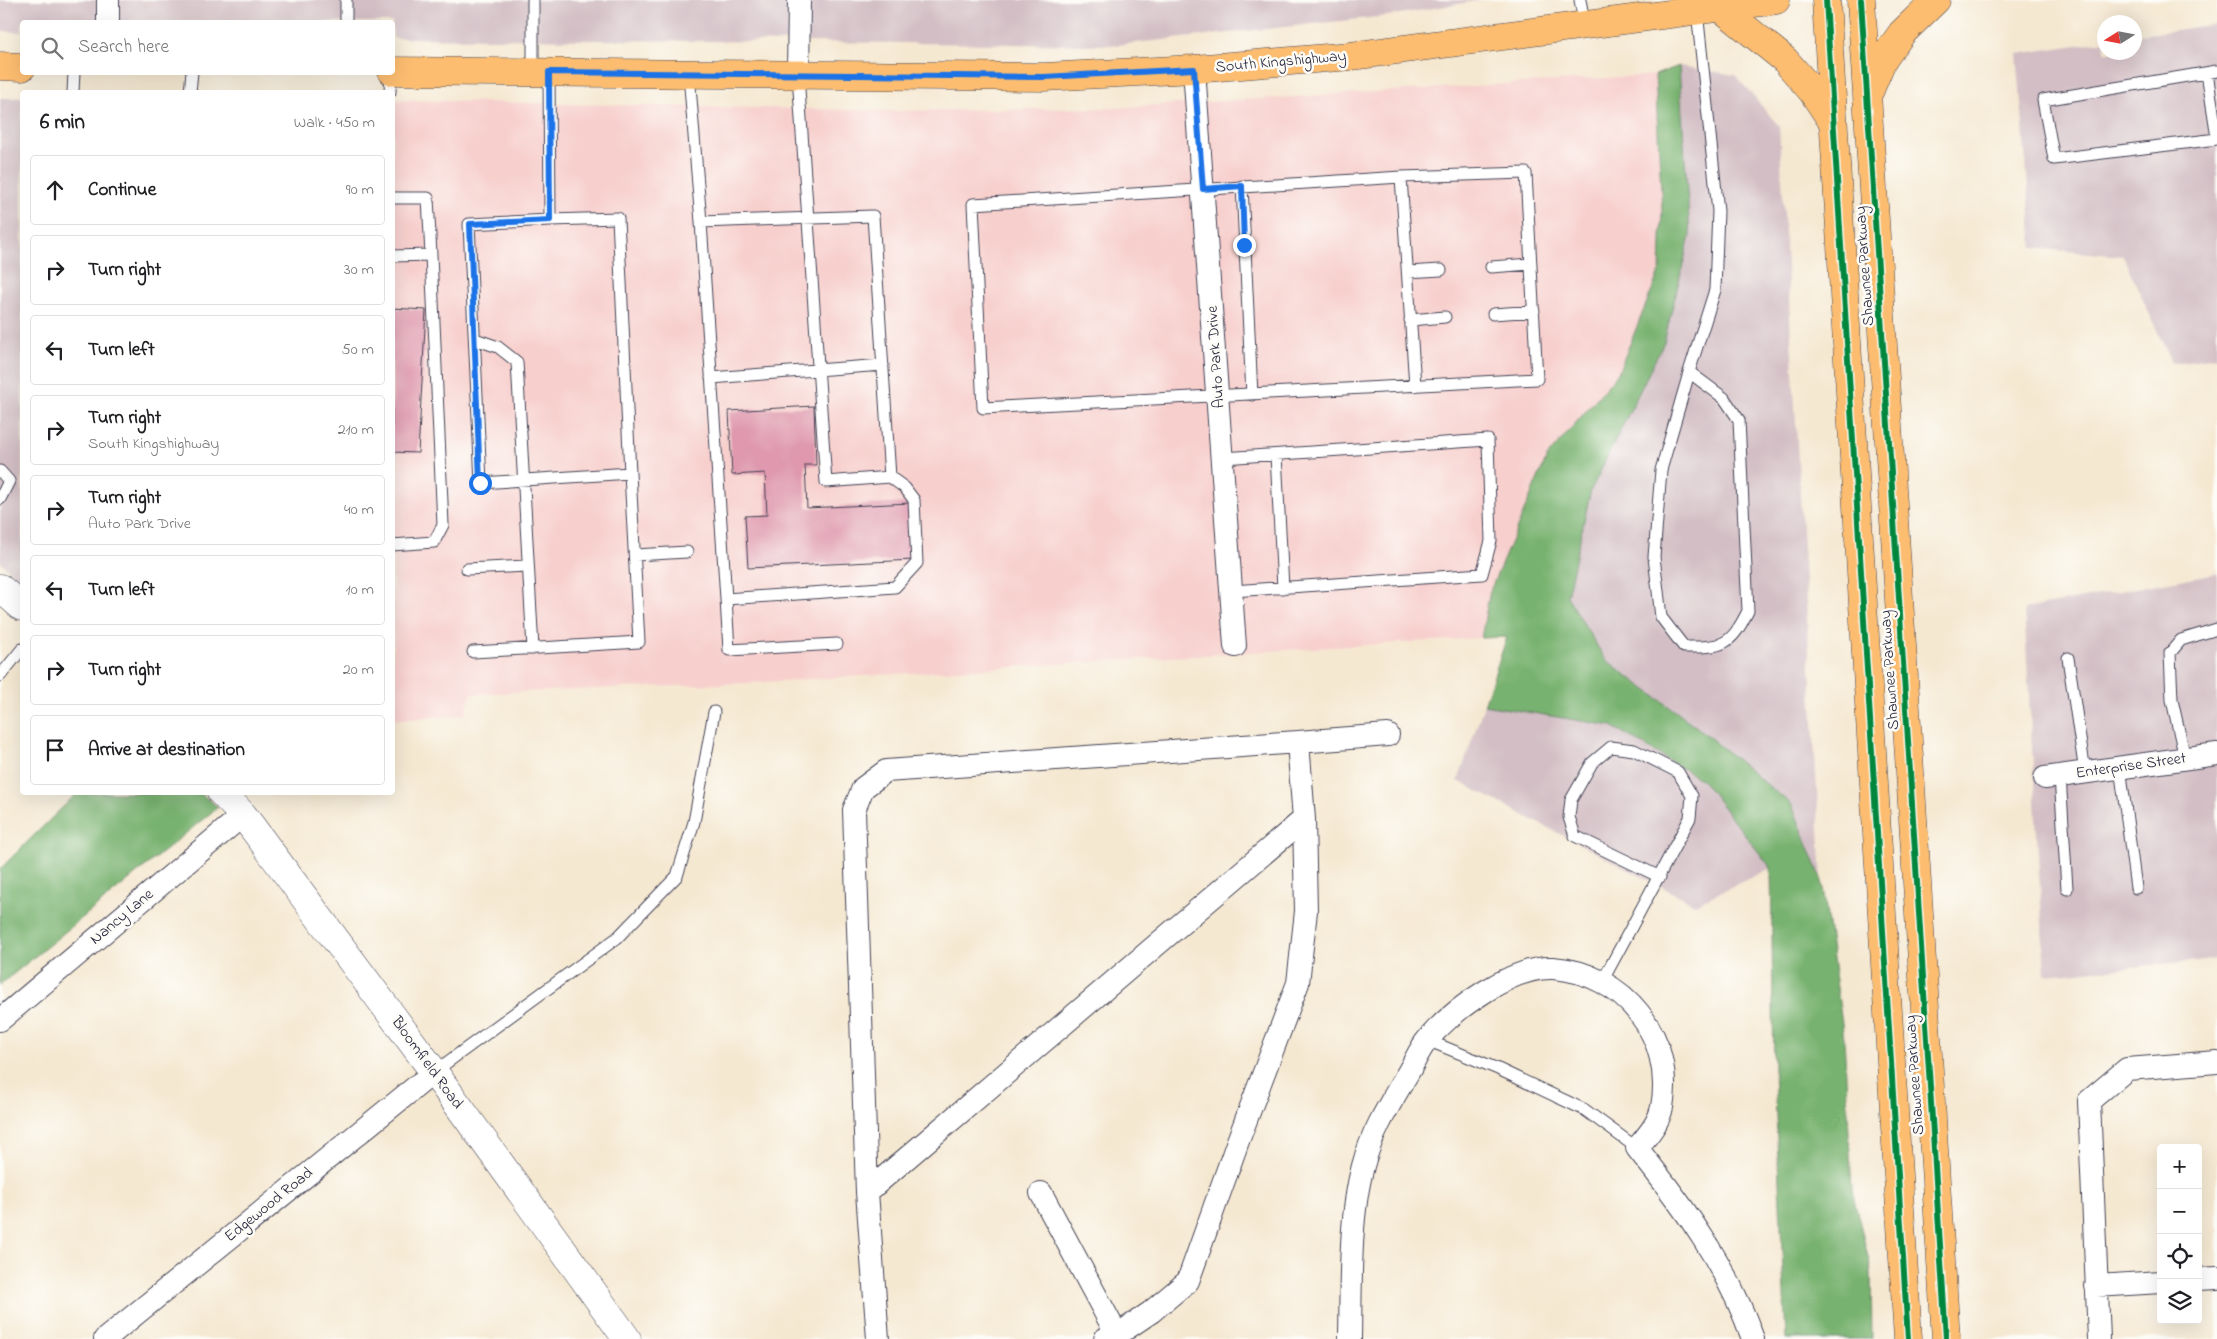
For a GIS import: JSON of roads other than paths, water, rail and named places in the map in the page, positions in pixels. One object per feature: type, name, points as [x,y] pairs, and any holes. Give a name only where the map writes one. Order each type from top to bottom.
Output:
[{"type":"main road","name":"South Kingshighway","points":[[395,72],[1044,77],[1194,69],[1351,56],[1583,13],[1715,6],[1776,0]]},
{"type":"main road","name":"Shawnee Parkway","points":[[1826,0],[1908,1339]]},
{"type":"main road","name":"Shawnee Parkway","points":[[1861,0],[1946,1339]]},
{"type":"main road","points":[[1868,96],[1882,60],[1902,33],[1936,0]]},
{"type":"main road","points":[[1715,6],[1785,60],[1812,91],[1832,121]]},
{"type":"main road","points":[[0,66],[20,67]]},
{"type":"street","points":[[108,0],[108,20]]},
{"type":"street","points":[[798,75],[799,0]]},
{"type":"street","name":"Auto Park Drive","points":[[1194,69],[1219,396],[1235,646]]},
{"type":"street","points":[[0,588],[20,605]]},
{"type":"street","points":[[878,1339],[867,1192],[854,810],[863,788],[886,771],[1388,735]]},
{"type":"street","points":[[1041,1193],[1111,1337],[1151,1312],[1188,1281],[1238,1141],[1298,983],[1306,911],[1304,819],[1298,742]]},
{"type":"street","name":"Enterprise Street","points":[[2052,777],[2217,754]]},
{"type":"street","name":"Bloomfield Road","points":[[224,795],[243,815],[434,1072],[626,1339]]},
{"type":"street","name":"Nancy Lane","points":[[0,1020],[243,815]]},
{"type":"street","points":[[867,1192],[1304,819]]},
{"type":"street","points":[[1350,1339],[1352,1256],[1362,1167],[1376,1129],[1427,1040],[1464,1005],[1485,991],[1518,975],[1551,968],[1577,971],[1603,980],[1632,1003],[1657,1041],[1664,1071],[1662,1108],[1653,1130],[1637,1148],[1679,1200],[1710,1247],[1742,1306],[1753,1339]]},
{"type":"street","points":[[2099,1339],[2089,1101],[2127,1069],[2217,1062]]},
{"type":"street","name":"Edgewood Road","points":[[105,1339],[434,1072]]},
{"type":"street","points":[[2202,1279],[2217,1278]]},
{"type":"street","points":[[2096,1286],[2157,1282]]},
{"type":"lane","points":[[346,0],[346,20]]},
{"type":"lane","points":[[533,0],[541,72],[550,220]]},
{"type":"lane","points":[[1689,372],[1724,398],[1739,420],[1748,611],[1736,635],[1715,647],[1684,647],[1661,617],[1654,557],[1661,470],[1689,372],[1714,290],[1718,211],[1715,6]]},
{"type":"lane","points":[[2212,72],[2217,138],[2054,159],[2043,100],[2212,72]]},
{"type":"lane","points":[[689,74],[701,222],[729,650],[837,644]]},
{"type":"lane","points":[[73,90],[74,75]]},
{"type":"lane","points":[[190,90],[192,75]]},
{"type":"lane","points":[[390,90],[392,75]]},
{"type":"lane","points":[[726,599],[895,587],[917,563],[914,500],[906,488],[890,477],[826,482],[798,75]]},
{"type":"lane","points":[[1526,172],[1537,379],[984,408],[973,204],[1203,189],[1401,177],[1526,172]]},
{"type":"lane","points":[[1401,177],[1414,386]]},
{"type":"lane","points":[[1242,186],[1252,395]]},
{"type":"lane","points":[[395,198],[428,198],[443,525],[434,542],[395,545]]},
{"type":"lane","points":[[701,222],[873,216],[890,477]]},
{"type":"lane","points":[[473,652],[639,642],[618,218],[470,224],[480,483],[630,474]]},
{"type":"lane","points":[[395,256],[430,255]]},
{"type":"lane","points":[[1491,267],[1531,264]]},
{"type":"lane","points":[[1408,272],[1441,270]]},
{"type":"lane","points":[[1493,314],[1534,311]]},
{"type":"lane","points":[[1410,320],[1445,317]]},
{"type":"lane","points":[[474,339],[498,347],[517,362],[533,649]]},
{"type":"lane","points":[[711,378],[883,365]]},
{"type":"lane","points":[[1223,458],[1488,440],[1491,541],[1482,574],[1232,591]]},
{"type":"lane","points":[[1276,455],[1283,588]]},
{"type":"lane","points":[[0,471],[9,481],[0,499]]},
{"type":"lane","points":[[635,555],[687,552]]},
{"type":"lane","points":[[467,569],[527,566]]},
{"type":"lane","points":[[2185,758],[2172,700],[2170,653],[2182,640],[2217,629]]},
{"type":"lane","points":[[0,676],[20,652]]},
{"type":"lane","points":[[2068,658],[2085,772]]},
{"type":"lane","points":[[434,1072],[617,938],[677,876],[694,822],[705,750],[714,712]]},
{"type":"lane","points":[[1603,980],[1660,877],[1690,818],[1692,796],[1678,772],[1634,750],[1611,748],[1592,764],[1571,800],[1569,817],[1575,836],[1660,877]]},
{"type":"lane","points":[[2120,767],[2136,888]]},
{"type":"lane","points":[[2052,777],[2067,889]]},
{"type":"lane","points":[[1427,1040],[1498,1069],[1585,1110],[1637,1148]]}]
